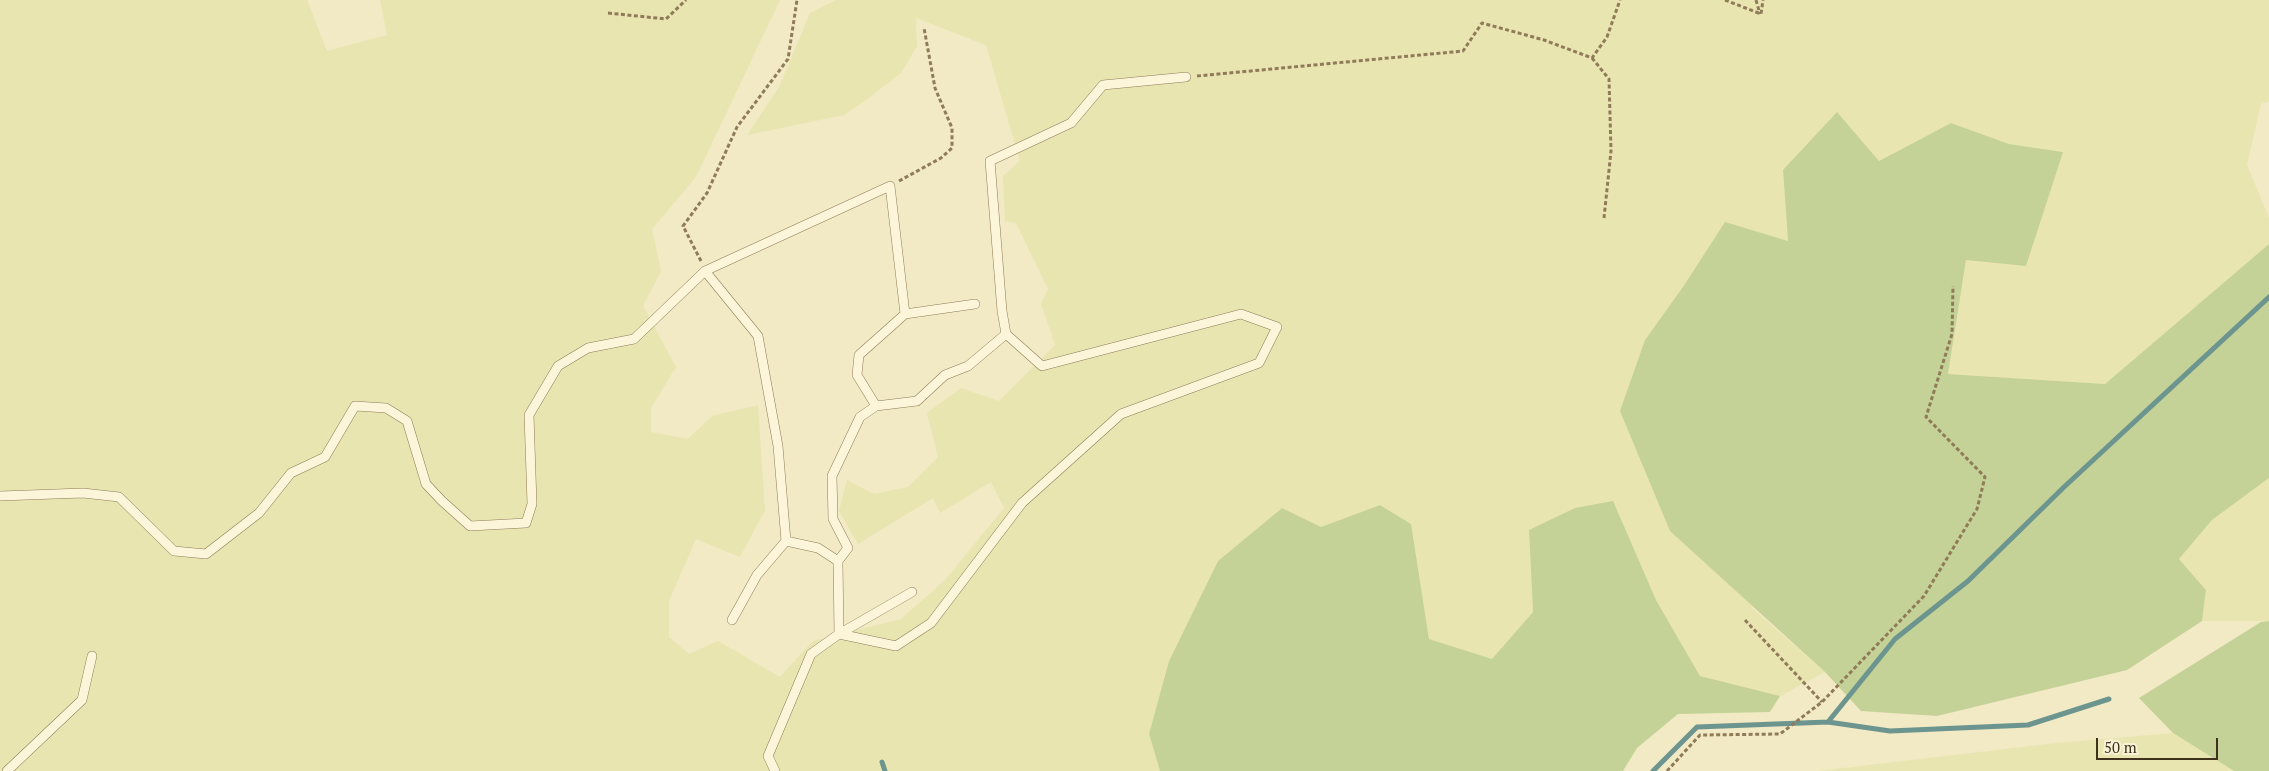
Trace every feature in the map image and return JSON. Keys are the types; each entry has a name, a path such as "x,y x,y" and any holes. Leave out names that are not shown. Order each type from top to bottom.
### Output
{"lane":[{"path":"839,634 896,646 931,623 1022,503 1121,414 1259,363 1277,328 1241,314 1042,366 1006,334 1002,311 990,161 1071,123 1103,85 1186,77"},
{"path":"0,496 82,493 120,497 174,551 206,554 259,513 291,473 325,458 355,406 386,408 407,421 426,484 470,526 526,523 532,504 529,415 558,366 588,348 634,339 706,270 890,186 905,314"},
{"path":"706,270 758,336 778,446 786,541 757,575 732,620"},
{"path":"876,406 857,375 858,355 905,314 976,304"},
{"path":"839,634 838,561 848,548 832,519 832,476 860,417 876,406 917,401 945,375 968,366 1006,334"},
{"path":"786,541 818,548 838,561"},
{"path":"775,771 768,756 812,654 839,634 912,592"},
{"path":"7,771 82,700 92,656"}],"path":[{"path":"608,13 666,19 686,0"},
{"path":"706,270 683,226 707,193 737,127 788,59 797,0"},
{"path":"1592,58 1607,37 1620,0"},
{"path":"1726,0 1761,14"},
{"path":"1756,0 1761,14"},
{"path":"1761,14 1763,0"},
{"path":"1186,77 1463,51 1482,23 1544,40 1592,58 1609,80 1611,151 1604,218"},
{"path":"890,186 942,158 952,148 952,128 935,88 924,28"},
{"path":"1667,771 1700,735 1780,734 1822,702 1924,596 1977,509 1985,477 1926,418 1952,334 1953,286"},
{"path":"1744,620 1822,702"}],"shaded area":[{"path":"0,0 307,0 327,51 387,35 380,0 780,0 696,177 652,229 661,271 643,306 676,367 651,408 651,432 688,439 712,416 758,405 765,510 740,557 696,539 669,601 669,637 689,654 718,641 780,677 813,641 901,619 945,580 1004,508 991,482 940,513 933,498 858,544 839,511 847,480 874,494 908,487 938,457 927,413 961,388 999,401 1055,345 1041,304 1048,289 1016,223 1005,221 1003,176 1020,161 986,45 916,18 917,46 901,73 866,100 844,115 747,135 779,87 810,13 836,0 2269,0 2269,101 2261,104 2247,165 2269,218 2269,244 2105,384 1948,374 1966,259 2063,152 2009,144 1951,123 1879,161 1783,170 1788,242 1685,284 1645,340 1752,608 1825,672 1780,696 1700,676 1656,600 1529,530 1533,612 1492,660 1429,639 1410,524 1380,505 1321,527 1282,508 1218,561 1169,661 1149,734 1160,771 0,771"},
{"path":"2269,478 2269,621 2202,621 2206,590 2179,559 2212,520"},
{"path":"2173,733 2234,771 1818,771 2056,743"}],"green space":[{"path":"1837,112 1879,161 1951,123 2009,144 2063,152 2026,266 1966,260 1948,374 2105,384 2269,244 2269,478 2212,520 2179,559 2206,590 2202,621 2127,670 1937,716 1861,711 1825,672 1670,531 1620,411 1645,340 1685,284 1725,222 1788,241 1783,170"},
{"path":"1613,501 1656,600 1700,676 1780,696 1770,712 1678,714 1637,748 1623,771 1160,771 1149,734 1169,661 1218,561 1282,508 1321,527 1380,505 1411,524 1429,639 1492,659 1533,612 1529,530 1575,508"},
{"path":"2269,621 2269,771 2234,771 2173,733 2139,698 2261,622"}],"waterway":[{"path":"1653,771 1697,727 1828,722 1895,639 1968,581 2063,488 2269,297"},
{"path":"1828,722 1890,731 2028,725 2109,699"},
{"path":"882,762 885,771"}]}
